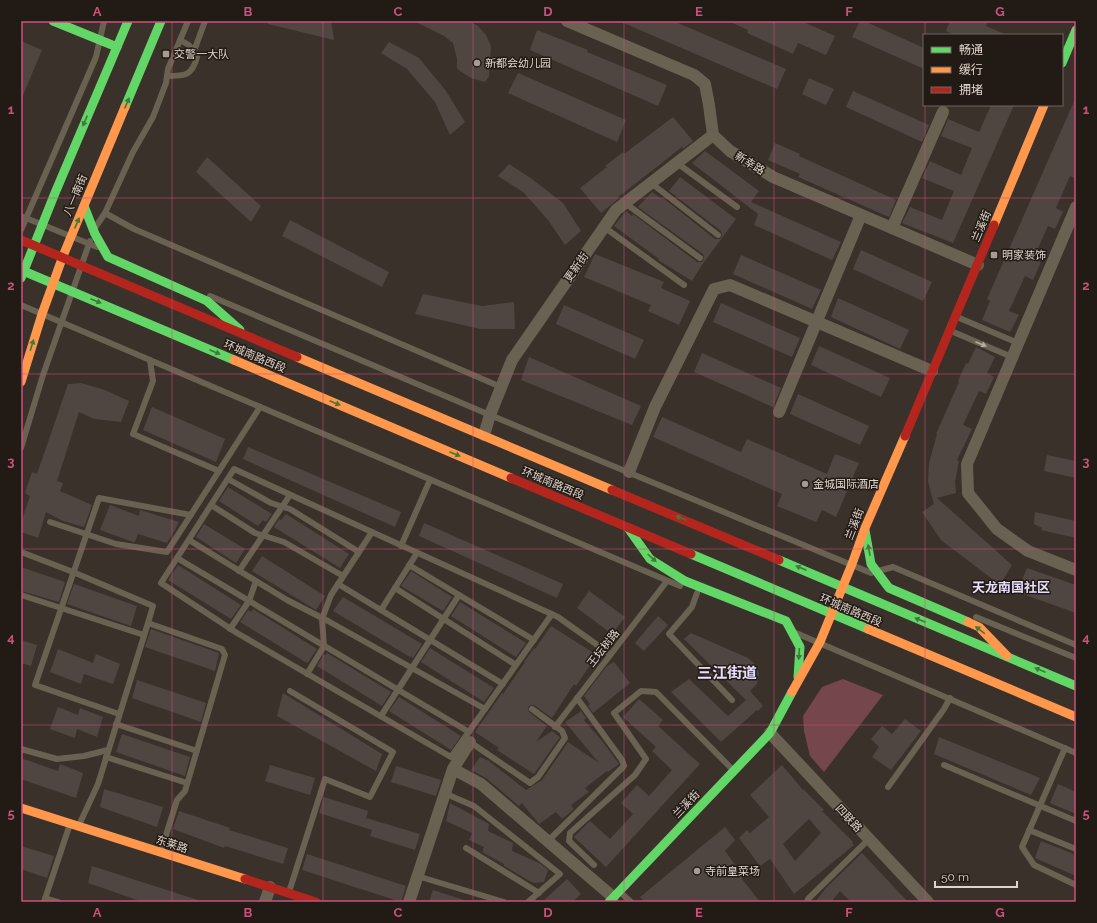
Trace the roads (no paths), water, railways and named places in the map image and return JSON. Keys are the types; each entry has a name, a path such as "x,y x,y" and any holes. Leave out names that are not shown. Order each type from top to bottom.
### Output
{"main road":[{"path":"53,21 79,29 100,40 117,46"},
{"name":"八一南街","path":"22,273 128,21"},
{"name":"八一南街","path":"21,382 42,314 63,256 161,21"},
{"path":"1063,61 1076,30"},
{"name":"兰溪街","path":"614,897 770,733 820,642 832,615 865,528 949,330 956,317 1044,106"},
{"path":"84,206 108,257 207,301 242,332"},
{"name":"环城南路西段","path":"21,240 82,264 1076,686"},
{"name":"环城南路西段","path":"22,273 72,291 832,615 1076,717"},
{"path":"628,528 650,559 685,581 786,621 787,629 800,647 797,684"},
{"path":"865,528 871,564 889,588 979,628 1008,657"},
{"name":"东莱路","path":"21,808 316,902"}],"street":[{"path":"567,21 694,75 705,84 713,135"},
{"path":"892,228 943,112"},
{"name":"更新街","path":"484,435 490,415 512,360 616,210 713,135"},
{"name":"新幸路","path":"713,135 730,150 773,177 978,264"},
{"path":"1076,207 967,464 968,493 997,529 1028,551 1076,570"},
{"path":"779,412 861,215"},
{"path":"629,472 655,407 714,289 730,285 932,371"},
{"name":"四联路","path":"770,733 928,902"},
{"path":"409,902 444,793 453,769 469,737"},
{"path":"453,769 480,784 614,897"},
{"path":"265,902 270,887"}],"lane":[{"path":"21,230 24,217 96,57 104,21"},
{"path":"21,448 72,291 94,230 105,213 133,152 153,118 166,83 168,69 188,21"},
{"path":"194,51 206,21"},
{"path":"167,76 178,76 191,72 195,68 197,57 194,51 189,45 180,40"},
{"path":"677,163 737,207"},
{"path":"651,183 718,235"},
{"path":"625,203 700,258"},
{"path":"105,213 142,232 502,387"},
{"path":"24,217 490,415 878,574 895,583"},
{"path":"604,227 684,285"},
{"path":"21,305 704,596"},
{"path":"956,317 1018,343"},
{"path":"949,330 1012,357"},
{"path":"150,360 153,381 134,434 219,471"},
{"path":"50,522 116,544 167,552 260,407"},
{"path":"552,614 485,709 469,737 451,757 230,628 162,583 234,469 552,614 610,654"},
{"path":"228,478 271,503 290,509 359,552"},
{"path":"401,546 430,480"},
{"path":"240,571 290,495"},
{"path":"119,714 35,685 99,498 191,515"},
{"path":"211,505 255,533 284,542 343,576"},
{"path":"307,674 324,646 322,618 331,595 372,532"},
{"path":"188,540 287,600 485,709"},
{"path":"21,552 153,606 98,784 74,825 45,900 58,902"},
{"path":"381,610 417,553"},
{"path":"177,558 398,690 469,737 530,783 538,777 565,738 562,731 532,709"},
{"path":"409,565 534,640"},
{"path":"878,574 893,567 1076,645"},
{"path":"230,628 249,601 256,581"},
{"name":"王坛树路","path":"555,727 667,581"},
{"path":"338,584 503,684"},
{"path":"395,588 516,665"},
{"path":"691,591 692,608 669,634 732,700"},
{"path":"21,595 144,636"},
{"path":"381,716 459,595"},
{"path":"968,613 1076,658"},
{"path":"148,623 222,649 225,655 185,791 177,800 160,853"},
{"path":"787,629 1076,753"},
{"path":"289,894 325,779 370,797 393,752 290,691"},
{"path":"594,865 569,841 570,833 635,775 646,759 614,713 641,691 656,692 734,771"},
{"path":"548,841 624,766 622,760 576,698"},
{"path":"888,787 944,709 950,698"},
{"path":"116,724 196,751"},
{"path":"1065,748 1022,847 1034,865 1076,885"},
{"path":"21,749 57,759 84,756 108,750"},
{"path":"106,757 187,783"},
{"path":"944,765 1076,821"},
{"path":"444,793 474,806 560,874 528,902"},
{"path":"1029,830 1076,849"},
{"path":"807,902 808,899 869,839"},
{"path":"466,848 539,893"},
{"path":"417,876 504,902"},
{"path":"614,897 631,902"}],"place":[{"name":"交警一大队","path":"166,54"},
{"name":"新都会幼儿园","path":"477,63"},
{"name":"明家装饰","path":"994,255"},
{"name":"金城国际酒店","path":"805,484"},
{"name":"寺前皇菜场","path":"697,871"}],"district":[{"name":"天龙南国社区","path":"1011,587"},
{"name":"三江街道","path":"727,673"}]}
